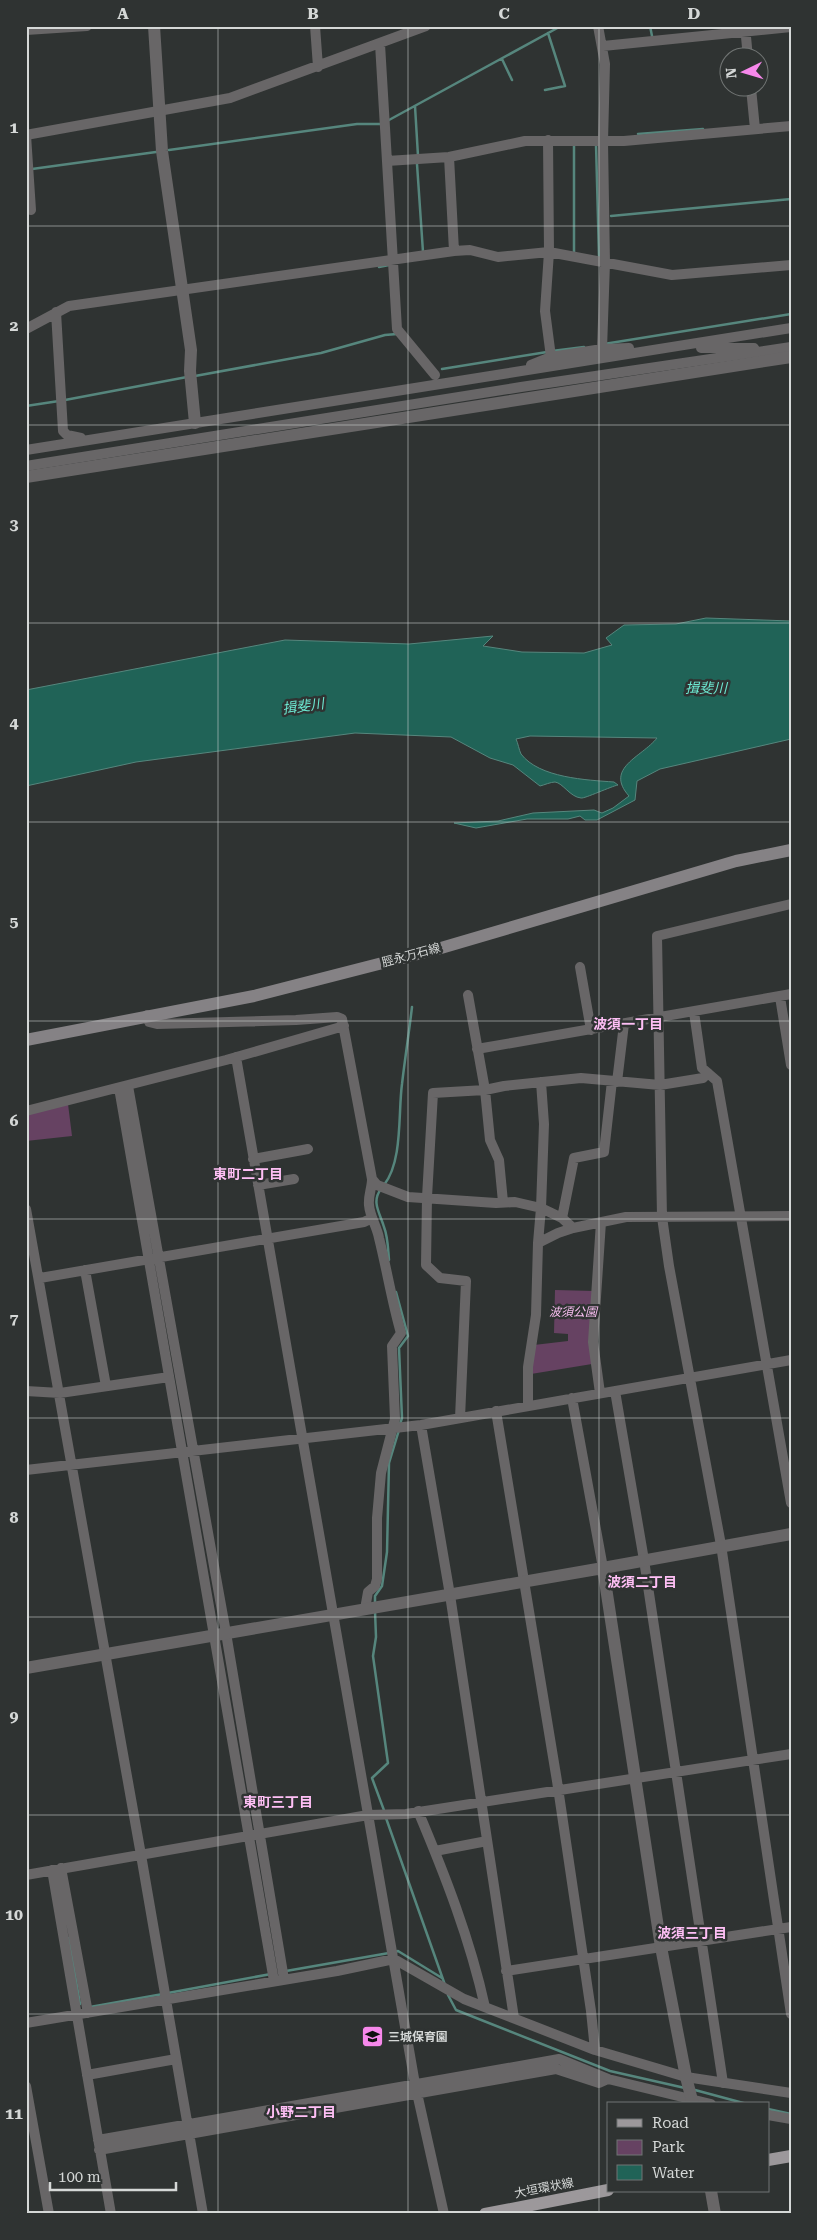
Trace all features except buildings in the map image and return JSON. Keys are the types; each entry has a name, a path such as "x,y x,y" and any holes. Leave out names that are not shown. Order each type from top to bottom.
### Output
{"main road":[{"name":"脛永万石線","path":"26,1040 147,1015 254,996 441,948 736,862 791,850"},
{"path":"770,2160 791,2156"},
{"name":"大垣環状線","path":"485,2214 607,2190"}],"street":[{"path":"26,30 87,26"},
{"path":"154,26 162,150 191,350 190,371 195,423"},
{"path":"315,26 318,67"},
{"path":"598,26 605,64 603,141 605,262 602,349"},
{"path":"31,210 26,135 230,98 424,27"},
{"path":"603,46 745,29 791,27"},
{"path":"745,29 747,48"},
{"path":"380,44 398,329 435,375"},
{"path":"752,98 755,130"},
{"path":"388,160 449,157 525,141 624,141 791,126"},
{"path":"548,140 549,252 545,311 551,357"},
{"path":"449,157 454,251"},
{"path":"26,329 69,306 454,251 470,250 498,257 549,252 672,275 791,265"},
{"path":"56,312 63,400 63,431 67,435 81,438 82,440"},
{"path":"26,450 398,389 791,328"},
{"path":"515,371 551,357 602,349 745,347 770,350"},
{"path":"26,466 521,387 791,347"},
{"path":"26,477 791,356"},
{"path":"398,389 435,375 475,378"},
{"path":"791,904 657,936 660,1017 662,1217 669,1266 721,1545 791,2014"},
{"path":"580,967 591,1030"},
{"path":"477,1049 791,994"},
{"path":"468,995 485,1090 490,1140 499,1160 503,1202"},
{"path":"780,997 791,1065"},
{"path":"694,1012 702,1068 717,1081 791,1503"},
{"path":"147,1015 149,1022 157,1024 337,1017 342,1019 372,1179 369,1197 372,1218 379,1236 389,1290 400,1333 392,1346 394,1419 381,1473 377,1518 377,1579 375,1586 368,1592 365,1610"},
{"path":"562,1218 574,1158 604,1152 624,1024"},
{"path":"26,1111 236,1057 344,1026"},
{"path":"26,1048 43,1036"},
{"path":"236,1057 416,2089 444,2214"},
{"path":"460,1418 466,1281 440,1278 426,1265 427,1197 433,1093 485,1090 581,1078 660,1085 703,1078 708,1073"},
{"path":"528,1405 528,1367 536,1315 541,1208 544,1124 541,1082"},
{"path":"123,1087 187,1453 259,1834 279,1980"},
{"path":"253,1159 308,1150"},
{"path":"258,1184 294,1179"},
{"path":"372,1179 377,1185 408,1197 496,1203 515,1202 541,1208 562,1218 573,1228"},
{"path":"26,1209 40,1278 203,2214"},
{"path":"538,1243 558,1232 626,1217 791,1216"},
{"path":"40,1278 364,1222 372,1218"},
{"path":"600,1394 592,1342 601,1222"},
{"path":"154,1258 169,1377 187,1453"},
{"path":"85,1270 106,1386"},
{"path":"26,1470 421,1425 791,1360"},
{"path":"26,1390 60,1393 169,1377"},
{"path":"615,1391 644,1560 723,2083"},
{"path":"572,1398 602,1568 661,1947 686,2077 693,2101"},
{"path":"496,1411 526,1582 595,2050"},
{"path":"421,1425 450,1595 514,2018"},
{"path":"26,1668 526,1582 721,1545 791,1534"},
{"path":"220,1634 249,1836 279,1980"},
{"path":"26,1875 368,1815 391,1816 791,1754"},
{"path":"418,1812 463,1926 485,2007"},
{"path":"435,1851 487,1842"},
{"path":"56,1869 88,2013"},
{"path":"56,1869 76,2016 111,2214"},
{"path":"506,1971 791,1927"},
{"path":"26,2023 76,2016 394,1959 464,1999 595,2050 686,2077 791,2093"},
{"path":"87,2075 176,2058"},
{"path":"99,2145 416,2089 556,2068 599,2082 608,2078 693,2101"},
{"path":"26,2086 49,2214"},
{"path":"770,2115 791,2119"},
{"path":"711,2192 715,2214"}],"green space":[{"path":"68,1104 72,1136 26,1141 26,1114"},
{"name":"波須公園","path":"555,1290 594,1291 592,1364 531,1374 534,1345 568,1341 568,1334 554,1333"}],"water":[{"name":"揖斐川","path":"706,618 791,621 791,739 660,769 637,781 635,800 597,820 585,820 580,816 568,819 527,819 476,828 454,823 498,821 533,813 594,810 602,813 613,808 629,796 622,786 623,770 657,738 530,736 516,739 521,754 539,768 564,776 614,782 618,785 581,798 573,795 555,782 540,786 513,765 490,758 451,737 355,733 136,762 26,786 26,690 285,640 409,644 493,636 483,646 522,652 584,653 612,645 606,638 624,625 676,624"}],"waterway":[{"path":"389,120 561,26"},
{"path":"650,26 652,36"},
{"path":"545,90 565,86 548,33"},
{"path":"502,59 512,80"},
{"path":"415,106 418,156"},
{"path":"169,150 357,124 381,124"},
{"path":"638,134 703,129"},
{"path":"574,144 574,254"},
{"path":"596,144 599,256"},
{"path":"32,169 156,152"},
{"path":"417,164 423,252"},
{"path":"611,216 791,199"},
{"path":"379,267 389,265"},
{"path":"604,344 791,314"},
{"path":"195,376 321,353 385,335 397,334"},
{"path":"552,351 584,347"},
{"path":"442,369 547,352"},
{"path":"65,400 187,377"},
{"path":"26,406 59,401"},
{"path":"384,1185 390,1175 397,1150 402,1084 412,1007"},
{"path":"381,1189 376,1203 388,1243 389,1260"},
{"path":"396,1292 408,1336 399,1348 402,1418 400,1424"},
{"path":"375,1603 375,1596 382,1586 387,1552 389,1463 399,1430"},
{"path":"375,1611 376,1637 373,1656 388,1763 372,1778 385,1813"},
{"path":"386,1818 445,1985"},
{"path":"69,1938 80,2004"},
{"path":"395,1952 398,1951 442,1978"},
{"path":"286,1971 389,1953"},
{"path":"168,1993 271,1974"},
{"path":"90,2007 163,1994"},
{"path":"448,1995 456,2010 610,2071 685,2088"},
{"path":"695,2090 740,2102"},
{"path":"770,2109 791,2114"}],"place":[{"name":"三城保育園","path":"372,2037"}],"district":[{"name":"波須一丁目","path":"628,1024"},
{"name":"東町二丁目","path":"248,1174"},
{"name":"波須二丁目","path":"642,1582"},
{"name":"東町三丁目","path":"278,1802"},
{"name":"波須三丁目","path":"692,1933"},
{"name":"小野二丁目","path":"301,2112"}]}
